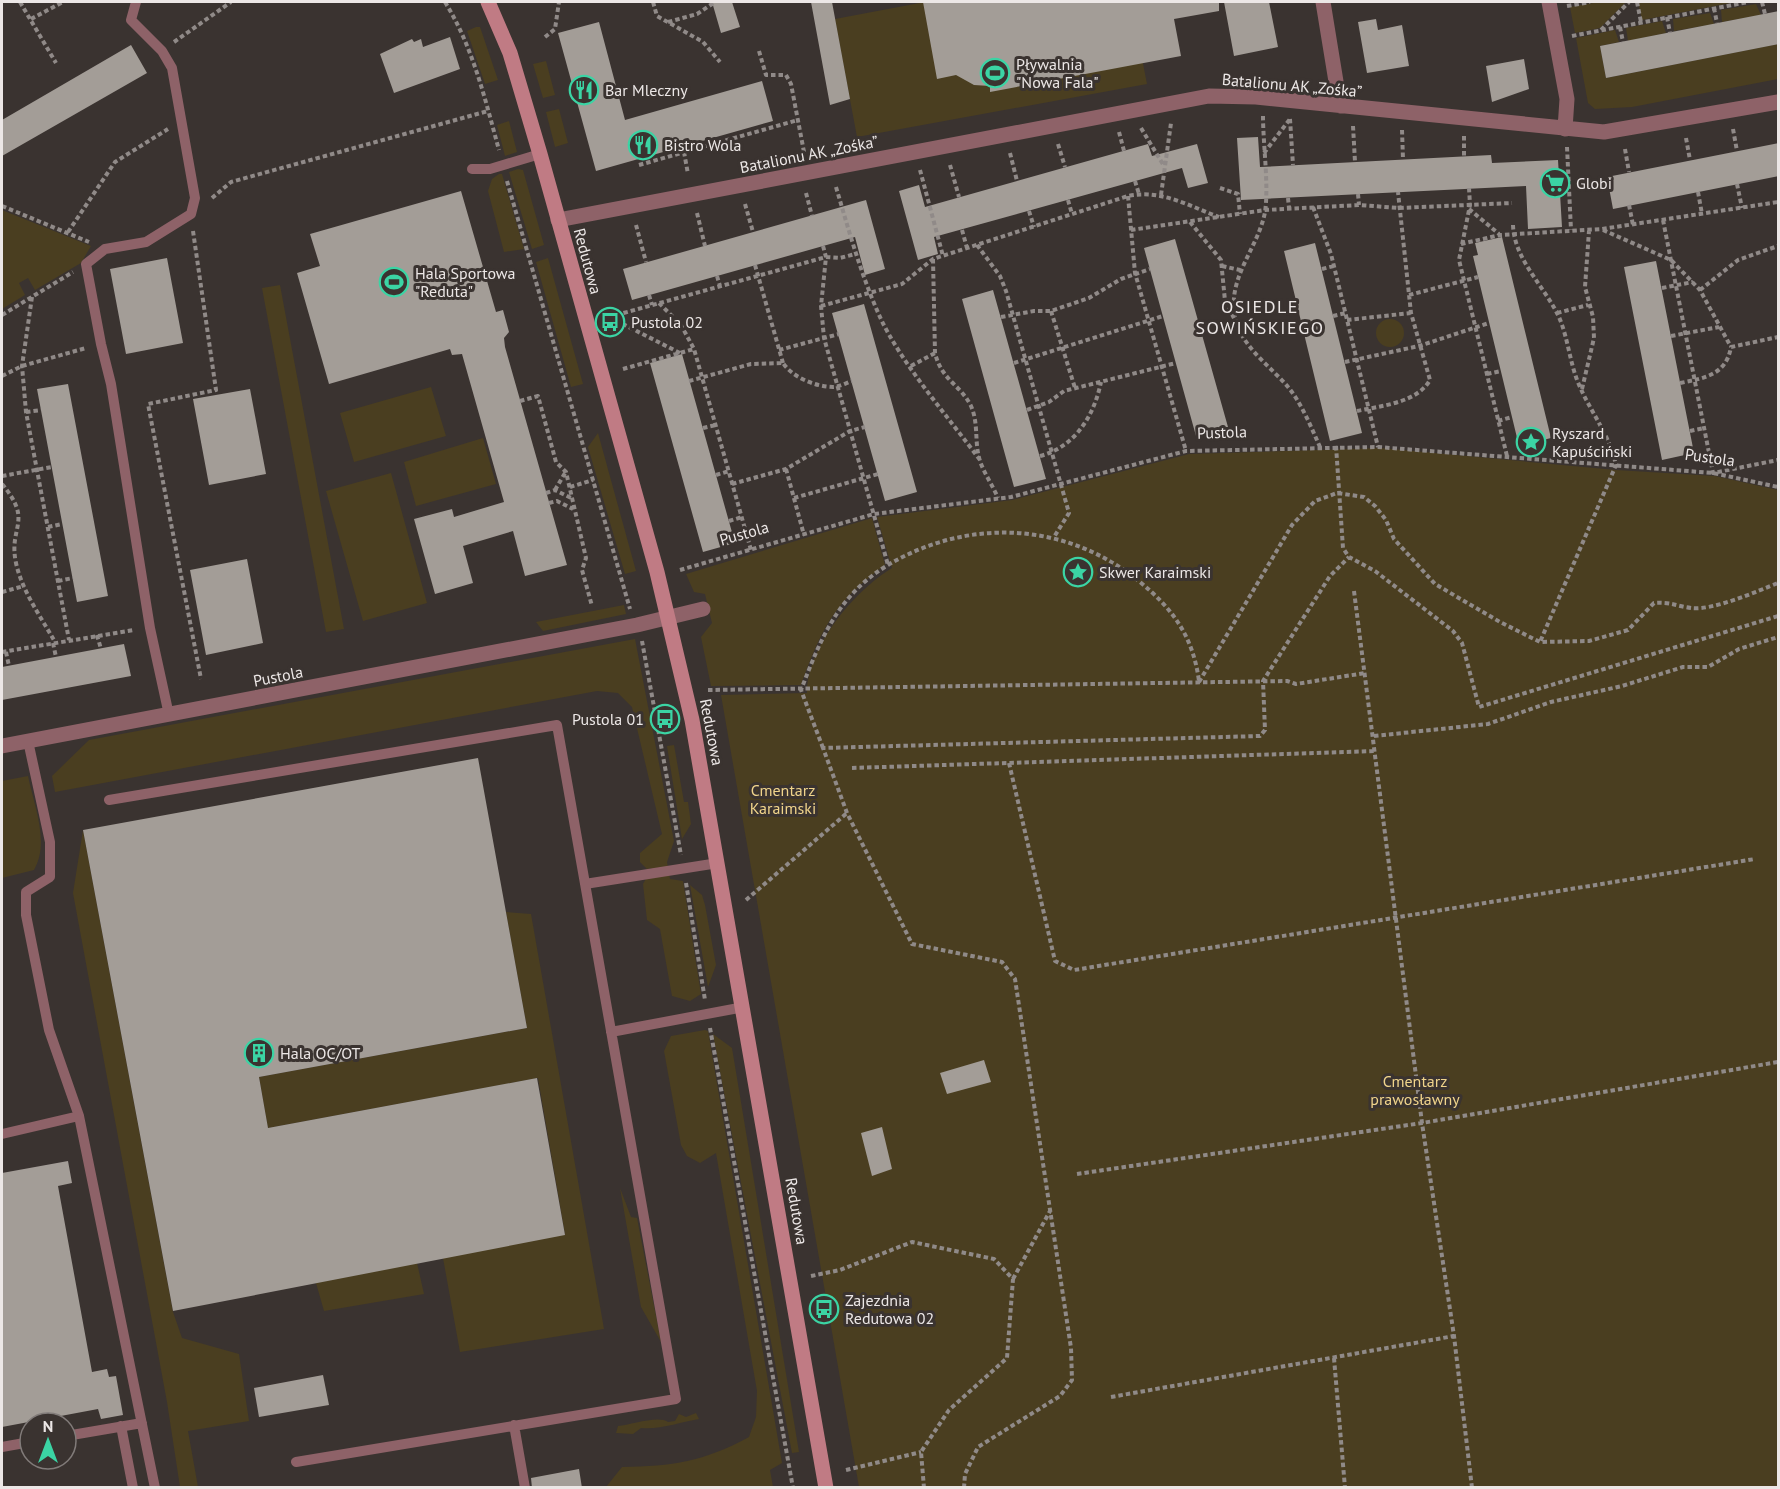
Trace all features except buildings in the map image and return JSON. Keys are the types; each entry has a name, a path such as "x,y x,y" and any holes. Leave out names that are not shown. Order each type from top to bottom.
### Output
{"street":[{"name":"Redutowa","path":"488,2 510,53 540,154 669,617 692,720 744,1007 826,1488"},
{"path":"1323,2 1340,106"},
{"path":"1549,2 1567,99 1565,129"},
{"name":"Batalionu AK „Zośka”","path":"558,220 1209,96 1256,97 1604,132 1631,130 1779,102"},
{"name":"Pustola","path":"2,746 638,625 703,609"}],"lane":[{"path":"136,2 131,20 162,51 172,68 195,198 191,214 146,242 105,249 86,264 100,344 111,384 150,628 169,715"},
{"path":"472,169 503,165 540,154"},
{"path":"109,800 557,725 676,1399 296,1462"},
{"path":"28,741 50,842 50,877 26,892 26,915 50,1030 79,1116 155,1488"},
{"path":"585,884 718,863"},
{"path":"611,1032 744,1007"},
{"path":"2,1134 79,1116"},
{"path":"78,1434 142,1423"},
{"path":"514,1425 525,1488"},
{"path":"121,1426 133,1488"},
{"path":"2,1447 18,1444"}],"path":[{"path":"20,2 56,63"},
{"path":"30,20 63,2"},
{"path":"162,51 231,2"},
{"path":"445,2 458,22 488,111 626,599 638,625 661,737 793,1488"},
{"path":"545,38 555,29 559,2"},
{"path":"653,2 657,16 703,42 720,62"},
{"path":"668,22 697,14 715,2"},
{"path":"1565,6 1590,2"},
{"path":"1600,30 1629,2"},
{"path":"1637,2 1641,22"},
{"path":"1571,36 1748,2"},
{"path":"1762,2 1765,14"},
{"path":"1714,8 1717,23"},
{"path":"1667,17 1670,33"},
{"path":"1620,27 1623,42"},
{"path":"759,51 766,75 786,75 791,84 804,152"},
{"path":"201,680 148,404 216,390 191,214 231,182 488,111"},
{"path":"1236,322 1236,281 1258,239 1265,210 1263,116"},
{"path":"1264,153 1290,119 1293,165"},
{"path":"68,232 115,162 181,120"},
{"path":"639,165 798,120"},
{"path":"1161,195 1171,123"},
{"path":"1353,125 1355,162"},
{"path":"1141,128 1165,168"},
{"path":"1733,129 1737,151"},
{"path":"1402,130 1403,159"},
{"path":"1119,132 1124,151"},
{"path":"1464,136 1464,156"},
{"path":"1686,138 1690,160"},
{"path":"1059,144 1065,167"},
{"path":"1567,146 1571,230"},
{"path":"1625,148 1629,172"},
{"path":"684,152 688,174"},
{"path":"1010,153 1017,181"},
{"path":"950,165 959,197"},
{"path":"920,170 943,256"},
{"path":"1135,181 1139,194"},
{"path":"1737,184 1742,208"},
{"path":"836,186 862,276 881,319 911,366 980,460 998,498"},
{"path":"1220,188 1238,194 1240,214"},
{"path":"1469,188 1469,207 1459,260 1507,456"},
{"path":"1357,411 1403,399 1426,387 1430,380 1411,313 1398,192"},
{"path":"1698,192 1702,214"},
{"path":"806,193 812,216"},
{"path":"1358,194 1359,205"},
{"path":"821,306 902,284 933,259 1128,196 1161,195 1219,217"},
{"path":"1128,196 1135,273 1186,451"},
{"path":"1288,198 1289,208"},
{"path":"1068,200 1072,214"},
{"path":"1461,244 1513,233 1589,231 1779,202"},
{"path":"1131,230 1289,208 1359,205 1399,208 1469,207 1512,203"},
{"path":"745,204 753,232"},
{"path":"2,205 105,249"},
{"path":"1629,205 1633,225"},
{"path":"1313,207 1334,266 1378,447"},
{"path":"1469,207 1500,235"},
{"path":"1029,211 1034,227"},
{"path":"697,213 705,246"},
{"path":"1663,220 1713,473 1779,460"},
{"path":"1190,222 1221,260 1225,301 1251,349 1290,389 1320,447"},
{"path":"636,225 646,262"},
{"path":"1513,225 1513,233 1530,273 1557,313 1582,390 1609,441 1616,465 1540,642"},
{"path":"1602,229 1671,260 1700,290 1731,347 1721,370 1706,378 1680,383"},
{"path":"962,230 967,248"},
{"path":"1582,390 1594,338 1585,270 1589,231"},
{"path":"977,245 1000,276 1013,314 1069,513 1054,538"},
{"path":"823,246 826,257 821,306 824,338 888,566"},
{"path":"1700,290 1738,260 1779,246"},
{"path":"680,353 609,317 826,257 840,258 855,254"},
{"path":"933,259 935,353 943,375 970,404 976,418 980,460"},
{"path":"2,315 86,264"},
{"path":"755,265 783,363 788,372 800,378 837,386 852,381"},
{"path":"1222,266 1240,270"},
{"path":"1322,269 1334,266"},
{"path":"1001,317 1051,311 1089,298 1149,268"},
{"path":"717,276 720,286"},
{"path":"1409,295 1478,277"},
{"path":"1662,288 1694,282"},
{"path":"649,295 652,305"},
{"path":"32,297 22,366 26,412 69,640"},
{"path":"659,303 681,325 694,349 751,550"},
{"path":"1557,313 1588,305"},
{"path":"1051,311 1075,388"},
{"path":"1333,316 1346,313"},
{"path":"1347,320 1411,313"},
{"path":"1014,363 1063,350 1163,316"},
{"path":"1345,362 1419,346 1489,324"},
{"path":"1671,336 1719,327"},
{"path":"779,350 838,334"},
{"path":"1731,347 1779,337"},
{"path":"2,376 22,366 100,344"},
{"path":"623,369 694,349"},
{"path":"911,366 935,353"},
{"path":"690,381 751,364 783,363"},
{"path":"1027,410 1039,407 1064,391 1176,363"},
{"path":"1487,374 1501,370"},
{"path":"1040,456 1052,453 1075,435 1090,416 1101,382"},
{"path":"520,401 538,396 556,462 566,472 586,558 582,570 592,606"},
{"path":"26,412 41,410"},
{"path":"1498,421 1512,417"},
{"path":"703,429 716,425"},
{"path":"732,484 786,469 850,431 865,427"},
{"path":"1690,431 1704,428"},
{"path":"1335,446 1343,548 1349,557 1375,572 1453,631 1462,643 1479,707 1779,616"},
{"name":"Pustola","path":"680,570 874,514 998,498 1186,451 1335,446 1378,447 1713,473 1779,488"},
{"path":"2,476 52,467"},
{"path":"786,469 804,535"},
{"path":"716,475 729,471"},
{"path":"546,493 555,490 566,472"},
{"path":"794,498 878,474"},
{"path":"570,487 593,480"},
{"path":"2,484 13,498 20,514 15,552 24,586 54,642 56,657"},
{"path":"555,490 574,500"},
{"path":"1199,682 1292,525 1315,501 1339,493 1364,497 1376,506 1386,520 1394,539 1435,584 1500,622 1540,642 1589,641 1628,630 1654,603 1672,602 1693,609 1734,600 1779,583"},
{"path":"549,503 557,501 573,509"},
{"path":"729,521 742,517"},
{"path":"48,527 62,524"},
{"path":"964,1488 965,1474 978,1447 1060,1396 1072,1380 1071,1348 1015,979 1002,962 912,944 847,813 801,690 833,616 858,590 888,566 939,542 967,534 1016,531 1054,538 1100,555 1121,567 1148,589 1169,611 1184,632 1195,654 1199,682"},
{"path":"824,748 1260,736 1265,730 1263,681 1330,576 1349,557"},
{"path":"58,581 73,578"},
{"path":"2,592 24,586"},
{"path":"1354,591 1422,1123 1454,1336 1472,1488"},
{"path":"9,666 4,652 150,628"},
{"path":"97,635 101,649"},
{"path":"1374,736 1488,723 1551,702 1622,686 1683,667 1708,668 1739,649 1779,637"},
{"path":"708,690 801,690 964,684 1287,681 1296,684 1365,674"},
{"path":"852,768 1376,751"},
{"path":"1009,763 1054,961 1074,970 1755,859"},
{"path":"746,900 847,813"},
{"path":"1077,1174 1422,1123 1779,1062"},
{"path":"924,1488 921,1452 949,1410 1007,1358 1013,1279 1050,1211"},
{"path":"811,1276 840,1270 912,1242 994,1259 1013,1279"},
{"path":"1111,1397 1454,1336"},
{"path":"1334,1358 1345,1488"},
{"path":"846,1470 921,1452"}],"green space":[{"name":"Pływalnia \"Nowa Fala\"","path":"925,2 1131,2 1147,84 857,137 835,19"},
{"path":"1599,2 1626,2 1600,28 1575,33 1570,7"},
{"path":"1638,2 1736,2 1642,20"},
{"path":"1756,4 1761,15 1722,22 1721,10"},
{"path":"1710,13 1714,24 1674,31 1673,19"},
{"path":"1662,21 1666,33 1628,41 1626,28"},
{"path":"480,27 498,80 485,84 467,31"},
{"path":"1615,30 1619,42 1600,46 1606,78 1778,44 1778,79 1632,107 1595,109 1588,103 1576,38"},
{"path":"546,61 555,95 543,98 533,64"},
{"path":"559,109 568,143 555,147 546,112"},
{"path":"509,121 517,152 505,156 497,125"},
{"path":"523,170 544,245 532,249 509,172"},
{"path":"502,174 524,249 504,252 488,191 492,179"},
{"path":"2,210 91,246 81,263 35,290 28,278 19,283 25,295 2,309"},
{"path":"548,258 583,384 571,387 536,262"},
{"path":"280,285 344,629 326,632 262,288"},
{"path":"1390,319 1400,323 1404,333 1400,343 1390,347 1380,343 1376,333 1380,323"},
{"path":"431,387 446,436 354,462 340,413"},
{"path":"598,433 636,571 625,574 588,447"},
{"path":"483,438 496,484 416,506 404,462"},
{"name":"Cmentarz prawosławny","path":"1381,448 1616,470 1715,476 1778,490 1778,1487 859,1487 721,695 807,693 809,675 815,657 835,622 863,591 892,568 877,517 1012,500 1189,454"},
{"path":"391,473 427,603 363,621 326,491"},
{"path":"872,518 885,565 841,605 816,647 801,685 711,686 701,637 712,623 705,594 694,592 686,574"},
{"path":"624,605 626,614 543,631 536,622"},
{"path":"635,639 674,841 667,862 670,879 683,881 701,994 690,1001 672,996 660,929 647,920 643,884 652,868 647,869 640,862 640,853 662,834 632,707 618,693 597,691 55,792 52,776 89,740"},
{"path":"674,745 684,802 688,802 691,824 682,839 667,746"},
{"path":"28,776 41,836 39,859 34,870 2,878 2,781"},
{"path":"83,830 173,1312 182,1338 239,1354 249,1421 188,1431 198,1487 180,1487 167,1402 73,893"},
{"path":"690,885 702,895 716,965 708,987"},
{"path":"506,912 531,914 604,1329 460,1352 443,1258 565,1234 538,1078 268,1128 259,1077 527,1028"},
{"path":"708,1031 782,1463 770,1470 773,1487 606,1487 622,1467 687,1461 732,1445 749,1437 756,1417 757,1391 716,1153 700,1163 687,1156 681,1145 664,1051 671,1036"},
{"path":"713,1034 732,1048 799,1452 792,1453"},
{"path":"620,1188 631,1217 637,1218 661,1342 641,1307"},
{"path":"417,1263 424,1294 324,1311 316,1283"},
{"path":"696,1413 699,1419 663,1427 641,1428 633,1434 616,1433 618,1426 651,1420 675,1421 679,1414 686,1417"}],"place":[{"name":"Pływalnia \"Nowa Fala\"","path":"995,73"},
{"name":"Bar Mleczny","path":"584,90"},
{"name":"Bistro Wola","path":"643,145"},
{"name":"Globi","path":"1555,183"},
{"name":"Hala Sportowa \"Reduta\"","path":"394,282"},
{"name":"Pustola 02","path":"610,322"},
{"name":"Ryszard Kapuściński","path":"1531,442"},
{"name":"Skwer Karaimski","path":"1078,572"},
{"name":"Pustola 01","path":"665,719"},
{"name":"Hala OC/OT","path":"259,1053"},
{"name":"Zajezdnia Redutowa 02","path":"824,1309"}],"district":[{"name":"OSIEDLE SOWIŃSKIEGO","path":"1260,317"}],"park label":[{"name":"Cmentarz Karaimski","path":"783,799"}]}
